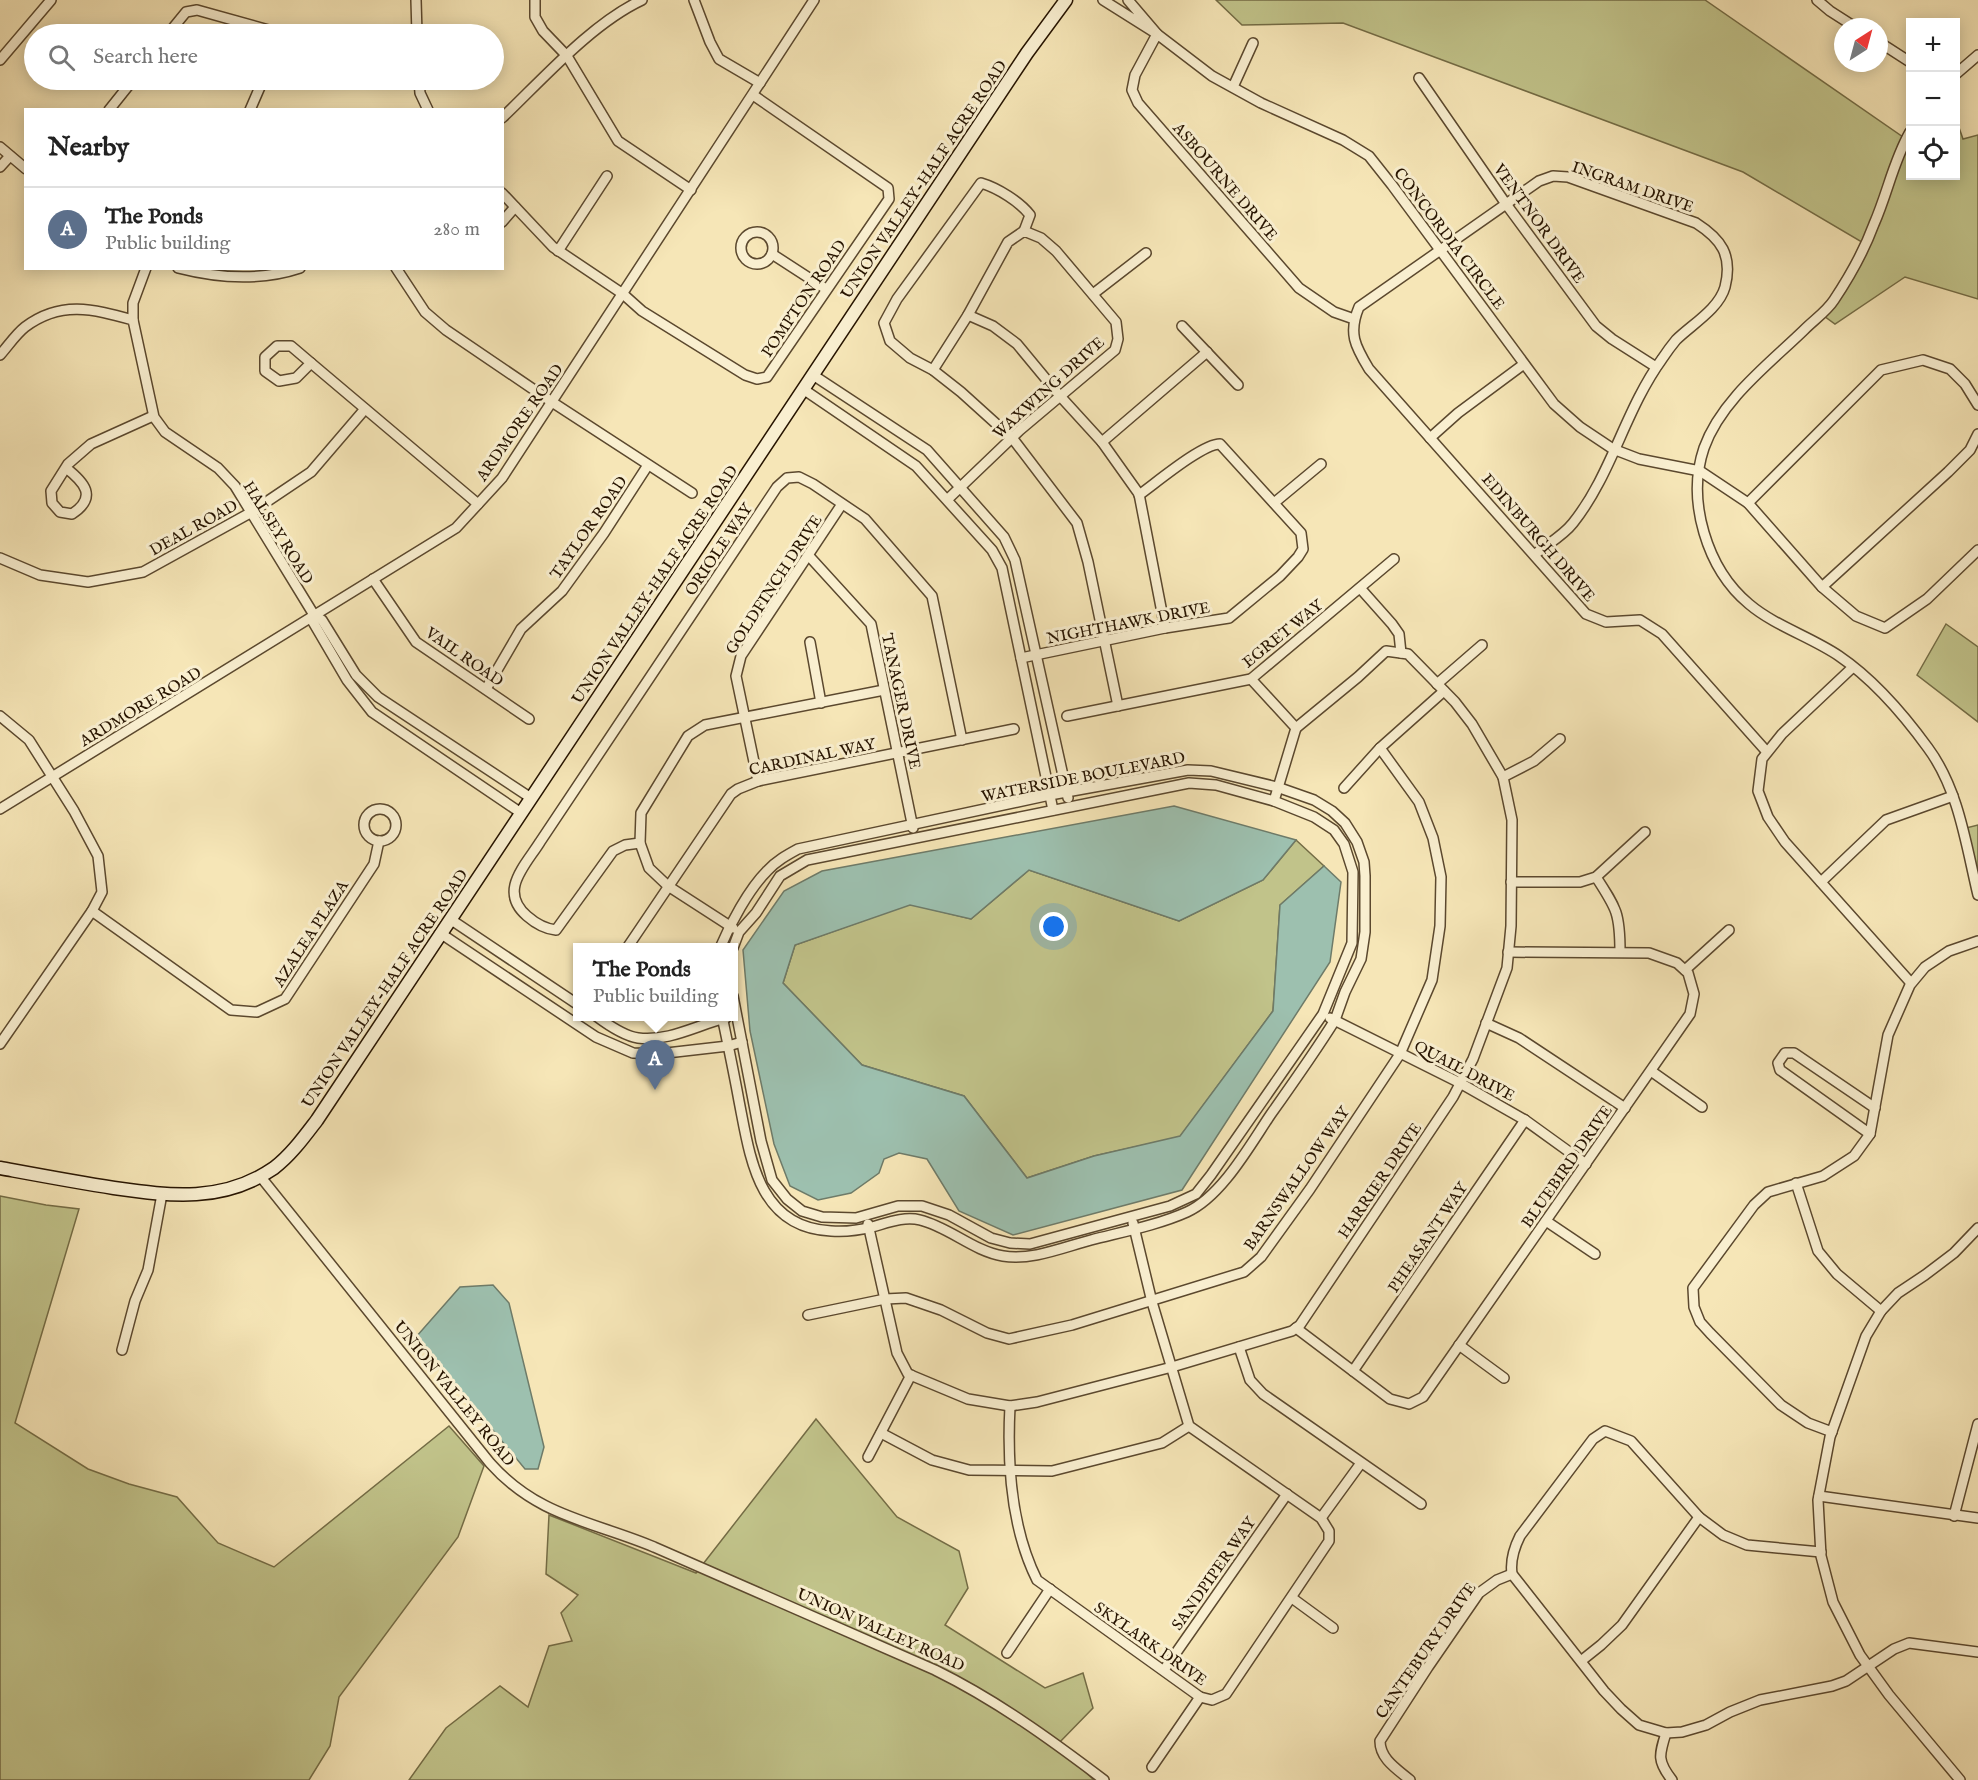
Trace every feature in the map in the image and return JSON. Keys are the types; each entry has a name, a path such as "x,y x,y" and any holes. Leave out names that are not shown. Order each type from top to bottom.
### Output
{"street":[{"path":"31,24 51,0"},
{"path":"416,0 417,24"},
{"path":"535,0 535,17 539,24 567,56 618,141 691,190"},
{"path":"504,116 604,23 642,0"},
{"path":"694,0 719,59 760,83"},
{"name":"ARDMORE ROAD","path":"0,809 456,528 502,477 814,0"},
{"name":"UNION VALLEY-HALF ACRE ROAD","path":"260,1176 288,1156 317,1120 1027,53 1066,0"},
{"name":"CONCORDIA CIRCLE","path":"1103,0 1157,34 1212,76 1261,103 1343,140 1369,156 1554,404 1580,427 1614,449 1639,459 1700,471"},
{"name":"CONCORDIA CIRCLE","path":"1128,0 1157,34"},
{"path":"1817,0 1841,18"},
{"path":"176,24 186,12 197,10 245,24"},
{"path":"0,60 24,32"},
{"name":"ASBOURNE DRIVE","path":"1157,34 1135,75 1132,90 1138,103 1299,288 1334,312 1354,319"},
{"path":"1233,87 1253,43"},
{"path":"1888,48 1906,59"},
{"path":"1958,72 1978,55"},
{"name":"VENTNOR DRIVE","path":"1419,78 1506,204 1596,326 1656,367"},
{"path":"111,108 125,90"},
{"path":"251,108 259,90"},
{"path":"420,90 427,108"},
{"name":"POMPTON ROAD","path":"504,195 558,251 623,294 642,311 745,375 757,379 767,377 889,199 888,188 753,95"},
{"path":"1906,140 1898,153 1875,224 1852,271 1832,303 1748,384 1720,416 1704,449 1698,509 1714,561 1732,586 1749,604 1840,656 1870,681 1928,748 1947,778 1978,895"},
{"path":"0,147 24,167"},
{"path":"0,167 10,156"},
{"path":"558,251 607,176"},
{"name":"INGRAM DRIVE","path":"1354,319 1359,307 1539,181 1553,176 1568,177 1696,223 1714,234 1726,253 1727,272 1724,289 1716,303 1675,342 1656,367 1639,394 1601,480 1572,525 1534,555"},
{"path":"933,370 968,315 1008,242 1024,231 1030,215 1025,209 981,183 897,299 885,323 890,341 910,358 933,370 961,392 1013,439 1077,522 1088,562 1118,706"},
{"path":"504,220 515,207"},
{"name":"WAXWING DRIVE","path":"948,499 1060,396 1115,350 1118,339 1116,322 1056,250 1041,238 1024,231"},
{"path":"1093,294 1146,253"},
{"path":"772,254 826,289"},
{"path":"66,468 81,479 86,489 79,510 72,514 60,512 51,503 51,491 66,468 91,444 153,416 133,320 133,303 145,270"},
{"path":"190,270 224,276 255,276 289,270"},
{"path":"397,270 425,312 446,330 692,493"},
{"path":"0,355 24,328 48,314 91,309 133,320"},
{"path":"968,315 993,326 1017,344 1102,442 1139,495 1165,628"},
{"name":"EDINBURGH DRIVE","path":"1354,319 1355,346 1369,369 1586,614 1606,622 1640,620 1662,634 1767,752"},
{"path":"1182,326 1238,386"},
{"path":"311,363 296,378 279,381 265,371 265,357 277,346 291,346 478,504"},
{"path":"1102,442 1207,352"},
{"path":"1748,503 1881,370 1923,360 1950,369 1965,384 1978,405"},
{"path":"1431,438 1458,412 1524,363"},
{"path":"813,375 927,450 1004,537 1016,560 1069,806"},
{"path":"803,389 916,466 992,550 1002,568 1053,810"},
{"name":"DEAL ROAD","path":"0,558 40,574 88,582 143,572 250,513 311,472 365,409"},
{"path":"854,424 866,410"},
{"name":"HALSEY ROAD","path":"153,416 165,432 218,468 235,486 314,615 322,620 356,675 378,697 531,798"},
{"path":"1822,587 1948,472 1970,450 1978,434"},
{"name":"NIGHTHAWK DRIVE","path":"1021,658 1165,628 1229,618 1280,576 1303,549 1301,533 1220,444 1213,444 1199,452 1139,495"},
{"path":"1274,503 1321,464"},
{"name":"TAYLOR ROAD","path":"486,690 521,629 562,591 604,533 648,465"},
{"path":"1700,471 1748,503 1822,587 1856,616 1885,628 1927,599 1978,550"},
{"name":"ORIOLE WAY","path":"640,843 625,845 613,851 556,930 532,921 520,910 514,898 513,885 540,842 777,487 787,478 799,477 813,484 866,519 932,596 962,740"},
{"name":"GOLDFINCH DRIVE","path":"758,781 736,676 741,656 842,504"},
{"name":"TANAGER DRIVE","path":"809,556 871,624 915,839"},
{"name":"EGRET WAY","path":"1067,716 1251,679 1394,559"},
{"name":"VAIL ROAD","path":"373,579 416,642 529,719"},
{"path":"1274,801 1296,728 1386,651 1401,653 1398,634 1392,624 1360,588"},
{"name":"HALSEY ROAD","path":"314,615 313,622 347,680 372,712 521,813"},
{"path":"810,642 822,703"},
{"path":"1344,788 1380,748 1482,645"},
{"name":"HARRIER DRIVE","path":"1296,1328 1447,1107 1473,1059 1507,968 1512,820 1503,777 1472,724 1408,654 1401,653"},
{"path":"1853,667 1782,734 1767,752 1762,759 1758,791 1768,817 1785,842 1911,984"},
{"path":"1251,679 1296,728"},
{"path":"739,932 668,886 649,868 640,843 641,813 688,736 705,725 884,690"},
{"path":"0,716 29,740 98,856 102,892 92,911 0,1044"},
{"name":"CARDINAL WAY","path":"630,943 731,794 738,789 758,781 1014,729"},
{"path":"1503,777 1534,761 1560,739"},
{"name":"BARNSWALLOW WAY","path":"808,1315 885,1299 906,1298 941,1310 987,1333 1009,1339 1072,1325 1152,1302 1244,1272 1261,1257 1310,1189 1400,1053 1432,980 1440,926 1442,877 1433,838 1419,802 1380,748"},
{"path":"454,768 454,759 462,753"},
{"name":"WATERSIDE BOULEVARD","path":"722,943 729,925 766,872 781,858 798,849 1050,795 1188,770 1211,771 1314,800 1332,811 1345,823 1357,842 1364,862 1365,932 1361,959 1335,1020 1229,1175 1206,1200 1187,1212 1134,1229 1024,1257 1002,1256 918,1219 895,1220 870,1228 831,1232 802,1226 779,1211 757,1179 723,1021"},
{"name":"WATERSIDE BOULEVARD","path":"735,943 739,932 756,913 780,876 807,860 1189,783 1216,785 1274,801 1314,817 1334,830 1344,844 1353,872 1352,943 1323,1014 1196,1194 1170,1206 1030,1244 1010,1243 991,1238 949,1215 922,1206 898,1206 856,1218 822,1217 802,1211 787,1199 772,1180 760,1141 738,1021"},
{"path":"1821,882 1886,820 1953,796"},
{"path":"1511,882 1580,882 1596,877 1645,832"},
{"name":"AZALEA PLAZA","path":"92,911 231,1010 257,1012 285,999 374,864 379,841"},
{"path":"1596,877 1615,906 1620,925 1620,952"},
{"path":"450,919 573,1001"},
{"path":"1508,952 1649,952 1677,963 1685,970 1729,930"},
{"path":"441,933 596,1037 633,1053 658,1054 728,1046 742,1042"},
{"path":"1832,1432 1808,1423 1781,1405 1710,1333 1700,1322 1694,1307 1693,1288 1754,1205 1768,1192 1823,1176 1854,1156 1870,1134 1888,1035 1911,984 1925,967 1949,951 1978,941"},
{"name":"BLUEBIRD DRIVE","path":"1296,1328 1390,1399 1409,1404 1423,1397 1690,1014 1694,994 1685,970"},
{"name":"QUAIL DRIVE","path":"1323,1014 1460,1083 1525,1120 1586,1164"},
{"path":"602,1021 636,1038 655,1038 686,1032 714,1021"},
{"path":"1486,1023 1519,1038 1624,1108"},
{"path":"1870,1134 1780,1070 1778,1063 1785,1053 1794,1053 1875,1108"},
{"path":"1651,1071 1702,1107"},
{"name":"PHEASANT WAY","path":"1353,1371 1525,1120"},
{"path":"0,1168 76,1182 162,1194 189,1195 234,1187 260,1176"},
{"name":"UNION VALLEY ROAD","path":"260,1176 489,1463 501,1476 528,1497 557,1512 650,1546 935,1670 965,1685 1021,1719 1104,1780"},
{"path":"1796,1183 1818,1251 1837,1274 1881,1311"},
{"path":"122,1350 135,1301 148,1270 162,1194"},
{"path":"866,1215 897,1353 908,1374 968,1399 1010,1406 1036,1402 1172,1367 1296,1328"},
{"path":"1131,1215 1152,1302 1189,1426 1321,1518 1361,1462"},
{"path":"1546,1221 1595,1254"},
{"path":"1960,1780 1889,1695 1860,1655 1833,1602 1821,1552 1819,1496 1832,1432 1866,1336 1881,1311 1898,1293 1954,1253 1978,1229"},
{"path":"1459,1346 1504,1378"},
{"path":"1239,1347 1250,1380 1263,1394 1421,1504"},
{"path":"868,1457 911,1375"},
{"name":"SKYLARK DRIVE","path":"1010,1406 1008,1446 1017,1515 1029,1563 1037,1580 1200,1697 1212,1700 1226,1694 1292,1598 1329,1541 1329,1531 1321,1518"},
{"path":"1954,1516 1978,1424"},
{"path":"881,1433 932,1460 969,1470 1052,1471 1162,1443 1189,1426"},
{"path":"1821,1552 1747,1545 1723,1535 1699,1517 1631,1442 1605,1431 1593,1439 1520,1536 1514,1548 1511,1566 1512,1574 1610,1697 1639,1725 1666,1733 1682,1732 1706,1725 1760,1700 1832,1686 1846,1681 1909,1643 1978,1652"},
{"name":"SANDPIPER WAY","path":"1164,1670 1287,1494"},
{"path":"1819,1496 1978,1518"},
{"path":"1581,1661 1602,1645 1622,1625 1699,1517"},
{"name":"CANTEBURY DRIVE","path":"1410,1780 1383,1755 1380,1741 1428,1666 1479,1593 1497,1580 1512,1574"},
{"path":"1007,1653 1050,1589"},
{"path":"1292,1598 1333,1628"},
{"path":"1152,1767 1200,1697"},
{"path":"1666,1733 1659,1755 1672,1780"}],"green space":[{"path":"1216,0 1705,0 1906,139 1906,180 1960,180 1960,130 1963,139 1978,135 1978,299 1905,277 1835,324 1824,316 1867,245 1743,172 1343,23 1242,25"},
{"path":"1946,624 1978,647 1978,722 1917,675"},
{"path":"1978,825 1978,893 1962,829"},
{"path":"1296,840 1324,866 1280,905 1273,1011 1180,1137 1094,1156 1027,1178 964,1096 862,1065 783,983 795,945 910,904 971,919 1029,870 1179,921 1263,880"},
{"path":"0,1196 79,1209 15,1423 88,1469 129,1484 177,1497 218,1543 274,1567 449,1426 484,1466 458,1537 339,1697 330,1746 309,1780 0,1780"},
{"path":"816,1419 897,1517 959,1551 968,1588 945,1625 1045,1688 1083,1673 1093,1708 1057,1745 1094,1780 409,1780 446,1728 500,1686 528,1707 549,1646 572,1641 561,1613 578,1595 546,1574 549,1515 696,1573"}],"shaded area":[{"path":"1174,806 1296,840 1263,880 1179,921 1029,870 971,919 910,905 795,945 783,983 862,1065 964,1096 1027,1178 1094,1156 1180,1136 1273,1011 1280,905 1324,866 1341,882 1330,962 1182,1190 1013,1235 959,1211 927,1159 899,1153 884,1159 879,1173 851,1193 818,1200 790,1186 774,1144 750,1031 743,950 784,891 822,871"},
{"path":"493,1285 509,1303 544,1447 538,1469 525,1469 416,1337 460,1287"}],"place":[{"name":"The Ponds","path":"655,1090"}]}
